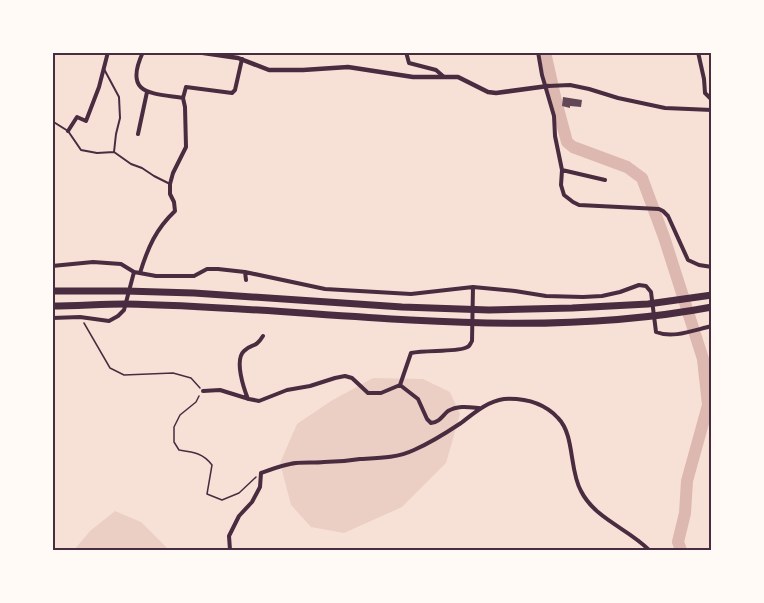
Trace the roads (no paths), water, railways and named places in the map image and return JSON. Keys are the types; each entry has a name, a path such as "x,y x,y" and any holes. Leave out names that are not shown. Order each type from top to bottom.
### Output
{"highway":[{"path":"52,291 194,293 402,308 489,310 648,304 711,295"},
{"path":"52,306 124,304 487,324 573,324 650,317 711,308"}],"street":[{"path":"68,131 77,117 86,121 99,87 108,52"},
{"path":"143,52 137,64 136,73 143,91 183,98"},
{"path":"197,52 242,59 269,70 348,67 413,77 463,78 488,92 496,93 570,85 665,108 711,110"},
{"path":"406,52 409,63 436,70 444,77"},
{"path":"538,52 554,116 564,195 579,205 659,209 668,216 688,260 711,267"},
{"path":"698,52 705,93 711,100"},
{"path":"140,273 154,237 175,211 170,194 170,184 186,147 183,98 186,87 232,93 235,90 242,59"},
{"path":"138,135 147,92"},
{"path":"562,170 605,180"},
{"path":"52,266 93,262 121,264 135,272 156,276 194,276 207,269 218,269 244,272 325,289 411,294 473,287 546,296 583,297 602,296 639,285 646,286 651,292 656,332 664,335 675,334 711,326"},
{"path":"52,318 81,317 109,321 124,310 135,272"},
{"path":"244,272 246,280"},
{"path":"203,391 220,390 259,401 287,390 345,376 352,378 368,393 381,393 400,385 411,353 462,350 469,346 472,341 473,287"},
{"path":"249,399 244,388 240,366 241,356 244,351 258,344 263,336"},
{"path":"400,385 418,399 431,423 460,406 479,408"},
{"path":"230,550 229,536 239,516 252,502 260,487 261,472 295,463 392,457 411,452 459,424 479,408 501,399 530,401 543,406 559,418 566,430 577,480 586,500 612,524 641,542 649,550"}],"lane":[{"path":"104,69 119,97 120,118 114,152"},
{"path":"52,121 68,131 81,150 97,153 114,152 131,164 170,184"}],"waterway":[{"path":"545,52 567,142 573,147 627,167 642,178 664,237 703,359 708,405 687,481 685,513 678,542 681,550"}]}
